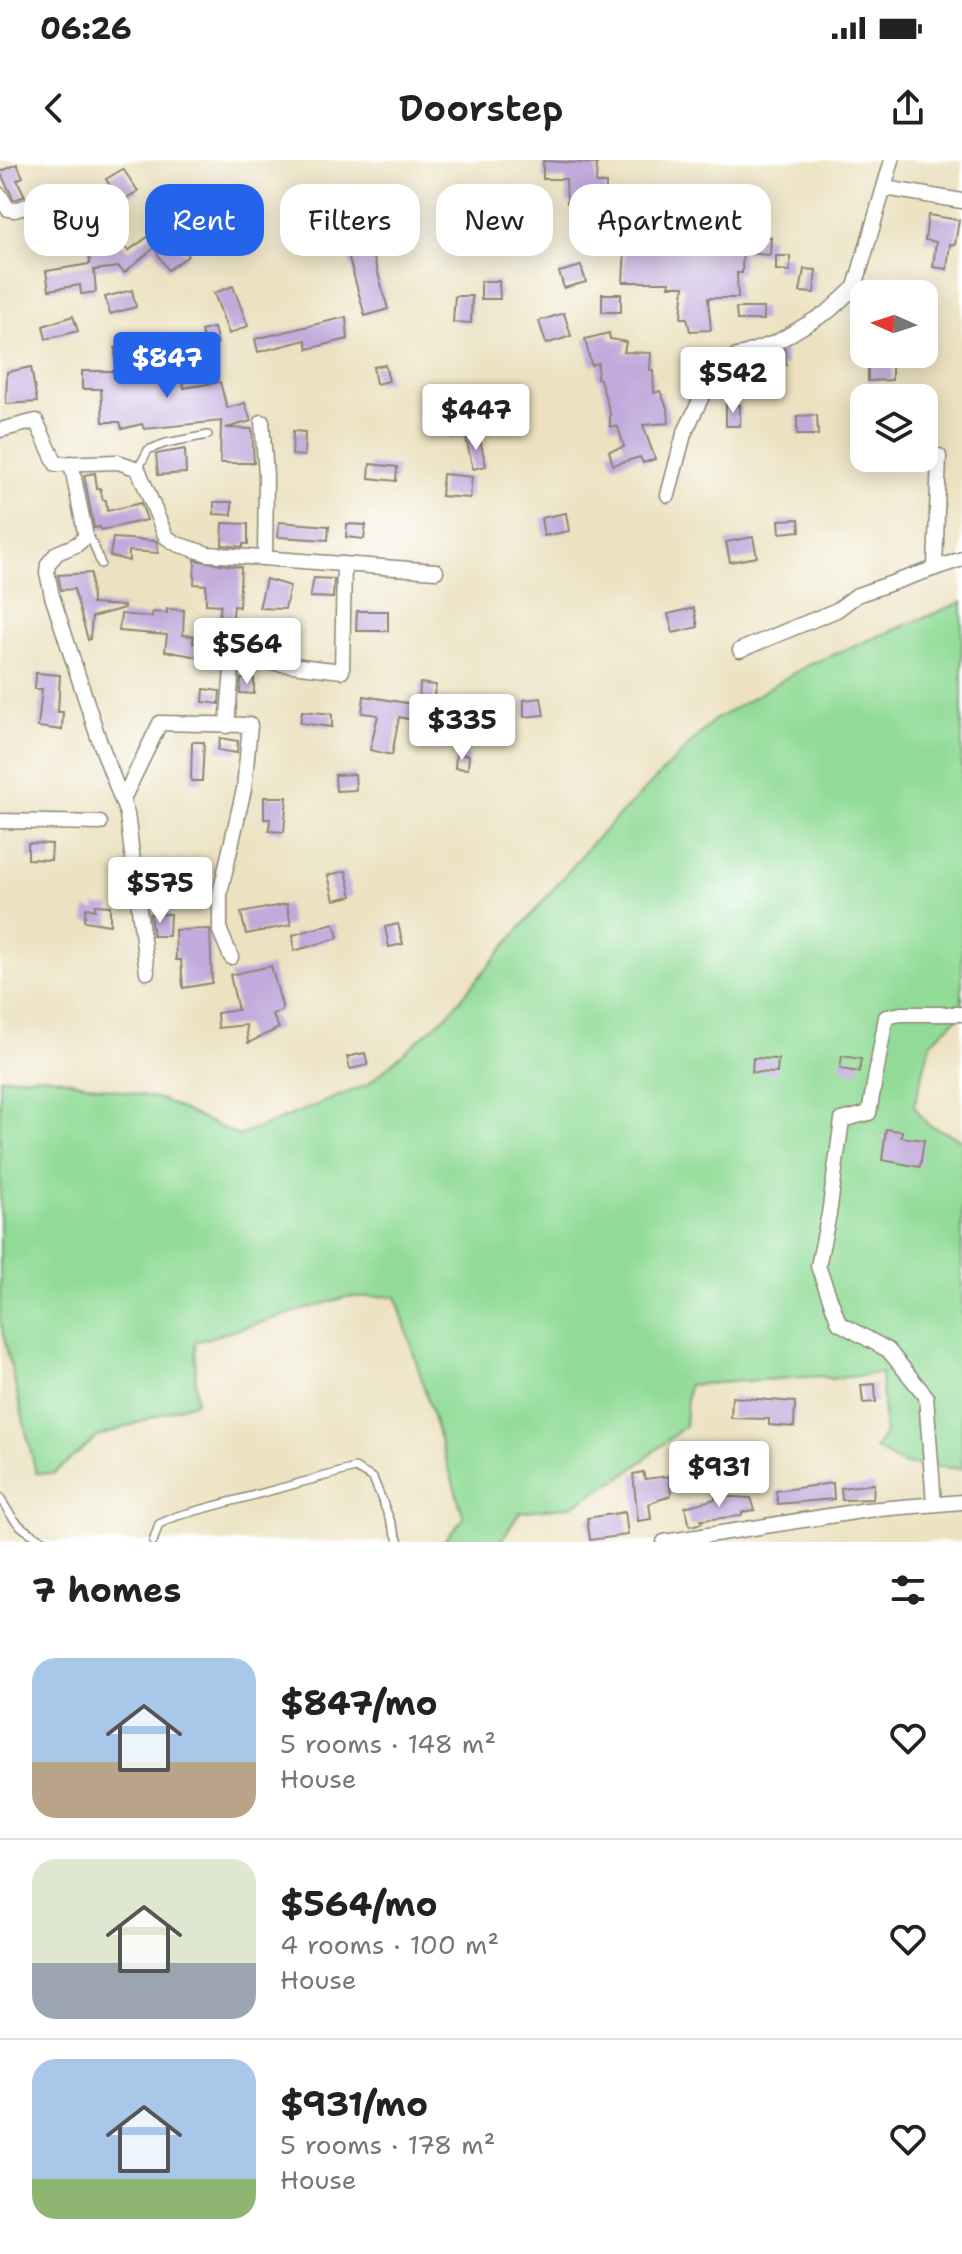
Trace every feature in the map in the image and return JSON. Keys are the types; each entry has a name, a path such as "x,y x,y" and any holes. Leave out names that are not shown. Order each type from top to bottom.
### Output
{"street":[{"path":"668,495 684,434 706,388 737,356 777,342 829,311 855,287 892,160"},
{"path":"885,188 962,201"},
{"path":"0,195 8,209 24,207"},
{"path":"0,430 36,421 56,464 118,462 138,469 166,537 177,544 208,554 436,571"},
{"path":"262,422 266,476 265,558"},
{"path":"935,568 939,456"},
{"path":"71,463 86,537 57,553 48,564 47,572 98,737 127,814 147,972"},
{"path":"740,650 837,610 857,595 962,559"},
{"path":"227,726 233,658 342,671 344,564"},
{"path":"123,799 160,723 250,725 244,789 220,893 220,931 231,957"},
{"path":"0,821 100,823"},
{"path":"934,1504 926,1396 888,1350 839,1323 818,1266 829,1214 842,1120 869,1113 886,1017 901,1014 962,1014"},
{"path":"664,1542 867,1510 962,1502"}],"lane":[{"path":"138,469 148,450 166,443 208,435"},
{"path":"86,537 93,543 101,564"},
{"path":"153,1542 159,1524 177,1516 355,1468 373,1478 399,1542"},
{"path":"0,1497 11,1519 30,1534 48,1542"}],"green space":[{"path":"962,602 962,1014 931,1042 914,1106 927,1124 962,1140 962,1469 902,1464 875,1449 885,1434 881,1373 830,1379 821,1376 688,1385 685,1426 628,1473 571,1506 520,1512 500,1542 443,1542 464,1518 396,1296 346,1297 195,1342 196,1402 97,1437 53,1474 36,1473 0,1321 0,1078 46,1076 160,1099 239,1136 367,1085 448,1014 592,843 713,721 808,665"}],"building":[{"path":"543,161 597,164 596,183 606,184 569,184 567,203 566,179 543,179"},
{"path":"17,164 23,177 17,180 24,196 14,200 0,172"},
{"path":"123,169 138,191 129,196 129,184 109,184 106,179"},
{"path":"928,215 959,220 955,245 950,244 947,269 933,267 936,242 925,240"},
{"path":"145,239 145,256 124,273 119,267 94,270 96,292 81,294 80,285 49,290 46,271 90,264 89,256 129,256 129,250"},
{"path":"159,256 188,256 168,270"},
{"path":"348,256 373,256 388,309 365,316"},
{"path":"625,256 743,256 742,273 737,273 738,298 708,298 711,330 690,331 687,318 681,318 684,286 669,286 670,282 623,282"},
{"path":"776,256 790,256 790,271 776,270"},
{"path":"581,266 586,282 564,288 559,272"},
{"path":"804,269 816,270 814,293 800,292"},
{"path":"481,281 499,281 500,299 481,299"},
{"path":"233,286 248,326 229,334 214,293"},
{"path":"132,290 136,307 110,314 105,297"},
{"path":"602,294 621,294 621,312 602,312"},
{"path":"455,296 472,296 471,323 453,322"},
{"path":"736,308 764,308 764,320 737,320"},
{"path":"564,313 571,336 546,344 539,321"},
{"path":"73,316 78,331 46,339 43,326"},
{"path":"346,317 348,339 308,349 306,340 258,352 255,339"},
{"path":"214,328 218,343 206,347 201,331"},
{"path":"609,333 610,339 626,342 624,352 651,353 654,393 660,391 668,410 669,423 643,425 655,459 643,463 640,457 613,465 609,451 624,447 618,427 610,426 610,413 600,379 597,378 598,363 591,365 585,339"},
{"path":"154,341 159,363 180,360 184,388 220,382 227,408 245,403 251,421 226,428 252,429 254,463 220,463 221,421 144,429 142,424 122,429 120,422 103,422 101,389 82,389 82,371 116,371 115,348"},
{"path":"785,349 786,365 769,366 769,355"},
{"path":"385,365 389,381 376,384 373,367"},
{"path":"31,367 37,402 6,404 7,372"},
{"path":"868,368 892,368 892,380 868,381"},
{"path":"463,395 472,435 452,438 449,417 434,420 431,407 446,405 445,397"},
{"path":"726,404 740,405 740,426 726,426"},
{"path":"817,415 818,435 797,435 797,416"},
{"path":"293,431 305,432 304,456 292,455"},
{"path":"479,435 486,466 473,469 466,438"},
{"path":"185,449 186,473 158,475 156,454"},
{"path":"370,464 397,467 396,481 369,478"},
{"path":"95,473 97,489 100,488 103,500 106,500 107,511 141,503 147,520 101,530 100,527 94,528 84,475"},
{"path":"443,474 472,477 470,498 441,496"},
{"path":"214,502 232,502 232,515 214,514"},
{"path":"566,513 569,531 544,536 541,518"},
{"path":"799,519 800,531 780,533 779,520"},
{"path":"279,522 329,526 328,540 278,537"},
{"path":"223,523 248,524 248,544 243,544 243,547 222,545"},
{"path":"347,524 366,525 364,539 346,537"},
{"path":"753,537 757,557 730,562 726,542"},
{"path":"113,538 157,541 158,553 129,551 129,561 110,556"},
{"path":"195,560 241,567 239,607 234,606 232,625 218,623 221,605 206,604 206,585 194,584"},
{"path":"91,573 92,604 124,608 92,617 88,640 74,589 61,590 58,575"},
{"path":"314,578 334,579 333,598 310,597"},
{"path":"266,579 290,586 285,609 259,608"},
{"path":"694,608 698,627 673,633 668,614"},
{"path":"167,609 184,610 183,635 194,636 193,643 206,646 204,658 165,651 167,635 119,631 121,614 152,617 152,612 167,613"},
{"path":"357,611 388,611 388,631 356,631"},
{"path":"260,624 280,628 273,653 253,648"},
{"path":"36,673 60,675 58,712 63,712 62,730 38,727 42,689 35,689"},
{"path":"241,679 254,679 254,694 240,693"},
{"path":"420,683 436,685 428,724 399,717 392,755 370,750 378,715 362,713 364,696 419,705"},
{"path":"204,689 220,691 219,704 203,702"},
{"path":"541,698 544,715 524,717 524,700"},
{"path":"302,711 332,714 332,727 300,723"},
{"path":"441,724 461,728 458,741 439,737"},
{"path":"220,738 238,741 237,753 218,750"},
{"path":"192,742 204,742 202,781 191,781"},
{"path":"456,754 469,755 468,769 455,768"},
{"path":"355,774 356,790 336,791 335,775"},
{"path":"264,797 287,797 284,832 269,831 270,819 264,819"},
{"path":"28,843 52,844 51,860 28,859"},
{"path":"188,870 205,871 205,884 188,884"},
{"path":"346,871 352,896 334,900 328,875"},
{"path":"287,904 291,925 246,934 241,913"},
{"path":"95,905 110,906 110,925 84,921 86,908 95,910"},
{"path":"150,914 170,914 169,936 153,936"},
{"path":"334,923 338,938 294,951 293,935"},
{"path":"398,924 403,944 389,947 385,927"},
{"path":"210,929 212,983 183,988 181,960 176,960 175,930"},
{"path":"271,966 282,1006 282,1011 272,1014 279,1028 248,1043 246,1025 218,1028 217,1013 238,1010 230,975"},
{"path":"365,1053 368,1065 350,1069 347,1057"},
{"path":"842,1056 861,1059 859,1072 840,1069"},
{"path":"753,1058 778,1059 777,1073 752,1072"},
{"path":"886,1129 902,1131 901,1137 924,1140 920,1167 882,1160"},
{"path":"875,1384 876,1402 863,1403 861,1385"},
{"path":"732,1397 795,1402 794,1427 769,1425 769,1419 731,1418"},
{"path":"643,1472 645,1479 669,1476 671,1495 649,1504 651,1519 638,1521 633,1474"},
{"path":"833,1483 834,1499 778,1504 776,1491"},
{"path":"874,1484 873,1499 842,1500 841,1488"},
{"path":"715,1496 751,1498 755,1510 732,1517 701,1520 702,1523 690,1526 685,1507 715,1499"},
{"path":"625,1512 628,1535 590,1540 587,1518"}]}
